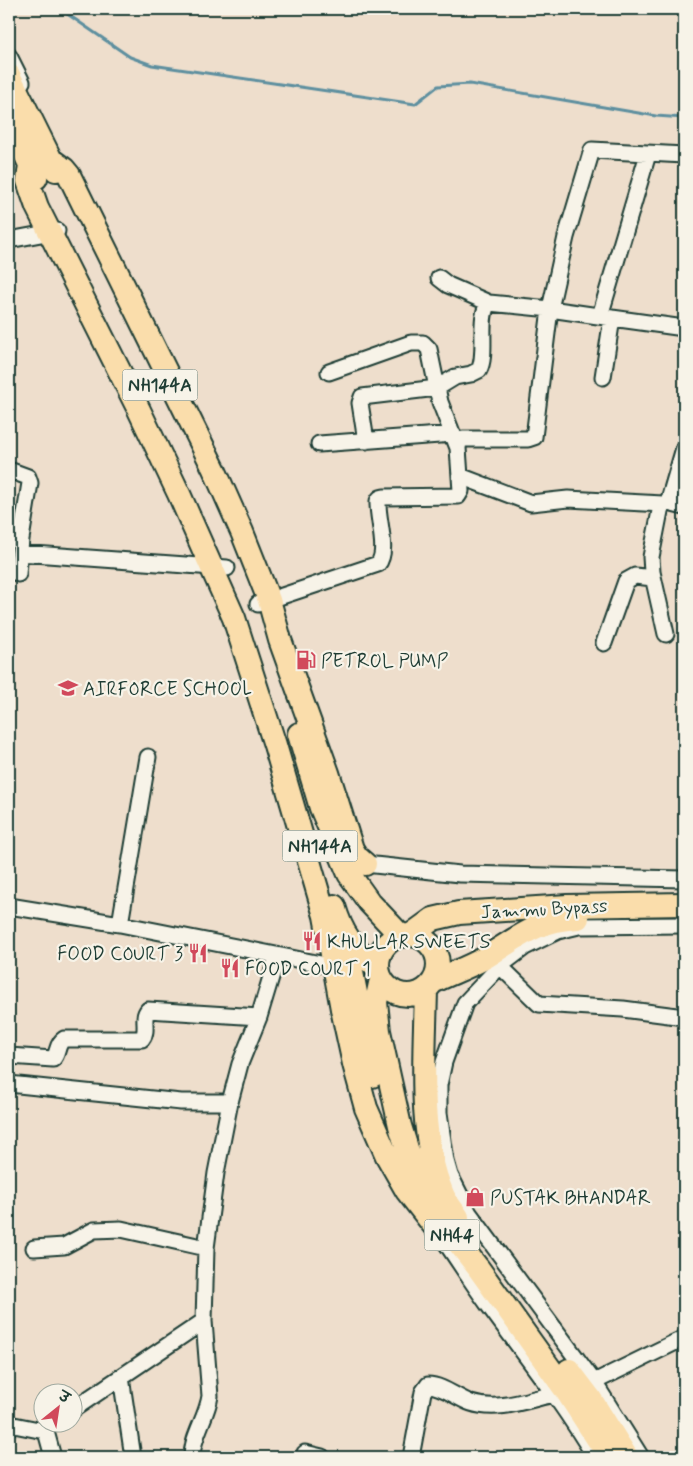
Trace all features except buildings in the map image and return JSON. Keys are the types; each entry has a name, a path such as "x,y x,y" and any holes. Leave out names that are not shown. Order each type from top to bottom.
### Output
{"highway":[{"name":"NH144A","path":"9,75 39,161 55,232 177,456 231,596 266,650"},
{"name":"NH144A","path":"9,119 81,220 264,602 266,650 288,722 338,920 344,934 352,945 380,974"},
{"path":"231,596 234,618 252,671 288,722 328,773 352,849 366,864"},
{"path":"264,602 280,640 288,722 324,916 342,969 376,1094 385,1120 407,1150"},
{"name":"NH144A","path":"288,722 342,861 358,888 406,935"},
{"name":"Jammu Bypass","path":"406,935 433,919 444,915 474,911 567,906 684,904"},
{"name":"Jammu Bypass","path":"429,985 482,959 534,927 550,922 568,918 612,916 684,916"},
{"path":"344,934 342,969 354,1064 366,1108 391,1163 407,1191 435,1227"},
{"name":"NH44","path":"609,1457 566,1391 452,1235 436,1197 424,1096 429,985 437,972 438,962 435,952 425,941 406,935 387,943 378,958 380,974 376,1002 379,1031 407,1150 414,1171 436,1197 477,1244 591,1399 627,1457"},
{"path":"380,974 388,987 406,995 417,994 429,985"}],"street":[{"path":"9,56 42,120 49,141 39,161 9,147"},
{"path":"319,444 366,441 459,442 468,437 528,439 534,437 550,309 566,237 592,150 684,155"},
{"path":"603,377 606,317 626,233 648,154"},
{"path":"9,240 55,232"},
{"path":"440,278 448,285 488,303 550,309 684,328"},
{"path":"366,441 360,402 362,397 437,388 455,377 471,374 479,370 482,362 484,312 488,303"},
{"path":"264,602 378,564 381,560 383,549 378,507 380,498 458,496 461,491 456,441 440,402 429,350 423,343 411,343 329,372"},
{"path":"666,634 653,578 651,557 659,511 666,503 684,448"},
{"path":"9,470 24,474 30,482 17,544 18,574"},
{"path":"460,476 531,503 568,499 666,503 684,507"},
{"path":"17,544 220,568"},
{"path":"604,643 626,581 635,576 653,578"},
{"path":"120,924 148,757"},
{"path":"366,864 460,874 684,879"},
{"path":"9,906 120,924 277,957 380,974"},
{"path":"641,1457 594,1382 469,1213 450,1175 446,1161 439,1113 439,1085 444,1062 465,1003 500,966 524,947 558,931 579,926 684,925"},
{"path":"192,1457 196,1437 210,1396 204,1321 206,1248 216,1173 230,1102 240,1064 259,1017 277,957"},
{"path":"500,966 539,1004 623,1009 684,1017"},
{"path":"9,1056 53,1059 57,1054 59,1044 64,1039 142,1038 146,1033 145,1015 148,1010 259,1017"},
{"path":"9,1084 181,1102 230,1102"},
{"path":"469,1213 436,1197 432,1220 486,1302 554,1394 595,1457"},
{"path":"34,1248 64,1246 94,1230 106,1228 121,1229 206,1248"},
{"path":"82,1403 204,1321"},
{"path":"594,1382 684,1338"},
{"path":"122,1377 133,1457"},
{"path":"411,1457 423,1392 428,1385 435,1386 470,1402 493,1407 554,1394"},
{"path":"9,1424 32,1430"},
{"path":"49,1434 52,1457"},
{"path":"305,1453 322,1457"}],"waterway":[{"path":"60,9 130,57 152,65 415,104 438,86 470,84 656,116 684,118"}],"place":[{"name":"PETROL PUMP","path":"306,660"},
{"name":"AIRFORCE SCHOOL","path":"68,688"},
{"name":"KHULLAR SWEETS","path":"312,941"},
{"name":"FOOD COURT 3","path":"198,953"},
{"name":"FOOD COURT 1","path":"230,968"},
{"name":"PUSTAK BHANDAR","path":"475,1197"}]}
